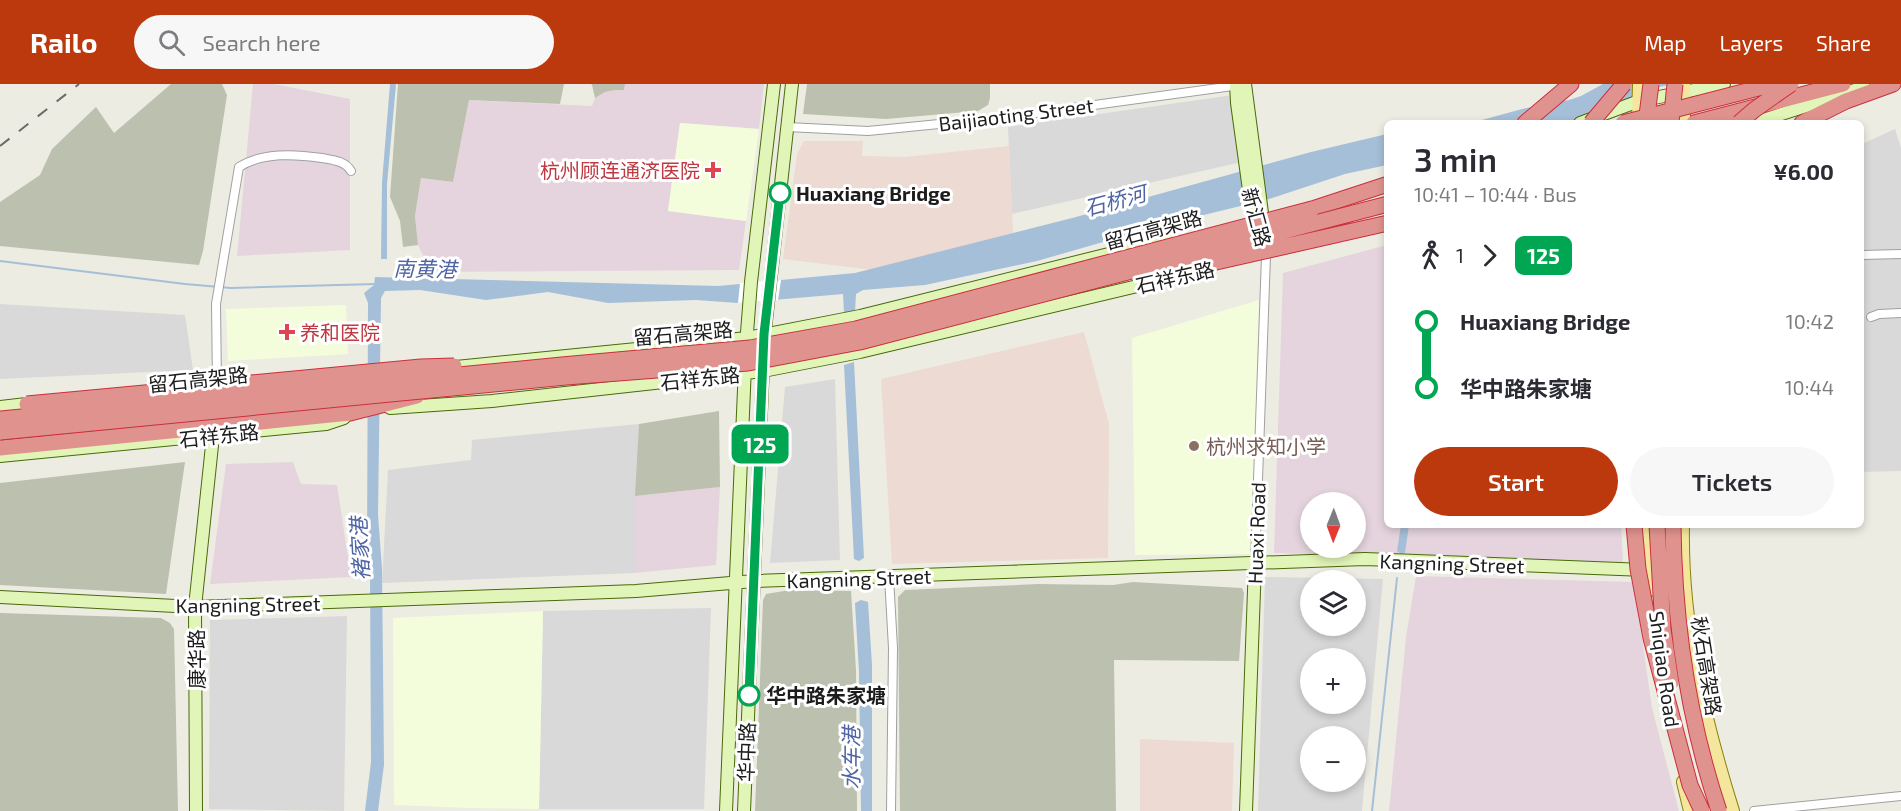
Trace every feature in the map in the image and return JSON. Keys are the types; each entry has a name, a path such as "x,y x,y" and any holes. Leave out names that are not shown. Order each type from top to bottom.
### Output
{"highway":[{"path":"1528,120 1570,84"},
{"path":"1594,120 1624,84"},
{"path":"1646,120 1651,84"},
{"path":"1651,84 1652,120"},
{"path":"1628,120 1644,112 1753,84"},
{"path":"1634,120 1774,84"},
{"path":"1742,120 1791,84"},
{"path":"1705,120 1843,84"},
{"path":"1808,120 1846,101 1893,84"},
{"path":"1675,120 1679,86"},
{"path":"1737,120 1765,112 1820,90"},
{"path":"1312,209 1384,184"},
{"name":"留石高架路","path":"0,419 750,348 856,329 1384,189"},
{"name":"留石高架路","path":"0,432 566,377 748,363 860,342 1384,205"},
{"path":"1069,288 1203,265 1384,222"},
{"path":"27,404 421,367 562,364"},
{"path":"0,448 121,434 350,413 443,389"},
{"path":"1634,528 1638,569 1651,638 1690,786 1702,811"},
{"name":"秋石高架路","path":"1657,528 1663,629 1668,666 1688,760 1702,811"},
{"name":"秋石高架路","path":"1673,528 1676,601 1684,668 1692,716 1719,811"}],"main road":[{"name":"华中路","path":"726,811 749,302 774,84"},
{"name":"华中路","path":"744,811 764,334 792,84"},
{"name":"新汇路","path":"1240,84 1257,212 1266,256"},
{"path":"1586,120 1640,94 1679,86 1724,84"},
{"path":"1763,120 1875,84"},
{"path":"1639,120 1640,94"},
{"name":"石祥东路","path":"0,407 217,384 485,365 747,338 860,316 1257,212 1384,184"},
{"name":"石祥东路","path":"0,456 326,424 364,411 382,408 492,401 763,371 860,352 1266,256 1384,222"},
{"name":"康华路","path":"196,811 195,607 213,436"},
{"name":"Shiqiao Road","path":"1649,528 1659,643 1676,748 1691,811"},
{"name":"Shiqiao Road","path":"1682,528 1682,571 1689,641 1704,714 1732,811"},
{"name":"Kangning Street","path":"0,597 195,607 636,591 735,582 1365,559 1682,571"},
{"name":"Huaxi Road","path":"1246,811 1255,563"}],"street":[{"name":"Baijiaoting Street","path":"787,127 868,131 1000,118 1240,84"},
{"path":"217,384 216,304 239,167 248,161 287,154 337,161 348,166 351,171"},
{"path":"1866,244 1864,255 1901,254"},
{"name":"Huaxi Road","path":"1255,563 1266,256"},
{"path":"1871,317 1879,314 1901,313"},
{"path":"889,577 893,648 891,811"},
{"path":"1754,811 1901,796"}],"shaded area":[{"path":"171,84 222,84 227,95 199,265 0,246 0,202 40,175 52,149 96,107 114,133"},
{"path":"253,84 274,84 350,99 350,250 237,256"},
{"path":"398,84 564,84 560,104 469,100 453,182 421,178 415,216 418,245 403,247 400,221 390,197"},
{"path":"591,84 625,84 624,90 605,92 595,98"},
{"path":"625,84 764,84 759,129 680,123 668,211 746,221 739,270 431,272 418,245 415,216 421,178 453,182 469,100 592,106 595,98 605,92 624,90"},
{"path":"807,84 990,84 990,98 988,105 978,111 886,119 803,114"},
{"path":"1233,95 1242,162 1012,214 1008,127"},
{"name":"杭州顾连通济医院","path":"680,123 759,129 746,221 668,211"},
{"path":"1895,129 1901,148 1901,471 1864,472 1864,143"},
{"path":"804,141 863,141 862,156 904,157 1009,146 1013,233 873,270 783,259 797,154"},
{"path":"1384,246 1384,528 1621,528 1623,562 1366,555 1366,492 1300,492 1300,554 1274,553 1283,273"},
{"name":"杭州求知小学","path":"1259,300 1252,554 1135,555 1132,338"},
{"path":"0,304 185,315 193,370 0,379"},
{"name":"养和医院","path":"346,305 348,354 228,361 226,309"},
{"path":"1084,332 1109,424 1108,558 892,564 881,379"},
{"path":"835,379 840,560 770,563 785,387"},
{"path":"719,411 720,487 635,496 639,424"},
{"path":"639,424 635,573 382,583 388,470 471,460 472,440"},
{"path":"185,462 166,594 0,585 0,483"},
{"path":"293,462 301,484 337,485 351,577 210,584 226,464"},
{"path":"720,487 716,565 635,573 635,496"},
{"path":"1416,576 1634,582 1652,708 1679,811 1389,811 1406,637"},
{"path":"1265,577 1300,578 1300,636 1366,636 1366,579 1383,579 1366,767 1366,726 1300,726 1300,792 1364,792 1362,811 1258,811"},
{"path":"1133,582 1242,588 1244,593 1239,661 1114,660 1116,811 900,811 898,597 905,590 1038,584 1113,585"},
{"path":"790,590 851,591 856,670 857,811 755,811 763,600 766,594"},
{"path":"711,608 704,809 539,809 543,611"},
{"path":"543,611 539,809 394,805 393,618"},
{"path":"0,613 161,618 170,623 174,629 178,811 0,811"},
{"path":"347,616 344,811 209,809 210,620"},
{"path":"1140,739 1234,743 1232,811 1140,811"}],"water":[{"path":"390,84 396,84 387,184 387,259 381,259 382,182"},
{"path":"1603,84 1676,84 1647,89 1592,116 1575,120 1482,120 1522,109 1581,96"},
{"path":"1384,135 1384,166 1345,174 1269,199 1159,226 1037,261 925,285 863,290 856,294 855,312 844,313 843,294 738,303 696,300 608,303 548,292 486,300 420,290 385,291 381,298 378,515 382,568 384,765 378,811 365,811 371,762 370,577 367,554 368,303 364,293 374,285 375,277 718,286 855,273 1076,217 1311,152"},
{"path":"854,362 864,558 859,561 854,559 844,365"},
{"path":"1401,528 1409,528 1405,553 1401,554 1397,551"},
{"path":"861,600 868,602 872,665 872,811 861,811 859,672 855,603"}],"pier":[{"path":"781,280 778,300 738,303 740,283"}],"waterway":[{"name":"南黄港","path":"0,261 231,288 376,284"},
{"path":"1372,811 1397,578"}],"railway":[{"path":"0,146 79,84"}],"bus line":[{"name":"125","path":"749,695 764,334 780,193"}],"place":[{"name":"杭州顾连通济医院","path":"713,170"},
{"name":"Huaxiang Bridge","path":"780,193"},
{"name":"养和医院","path":"287,332"},
{"name":"杭州求知小学","path":"1194,446"},
{"name":"华中路朱家塘","path":"749,695"}],"water label":[{"name":"石桥河","path":"1115,200"},
{"name":"褚家港","path":"359,549"},
{"name":"水车港","path":"850,758"}]}
